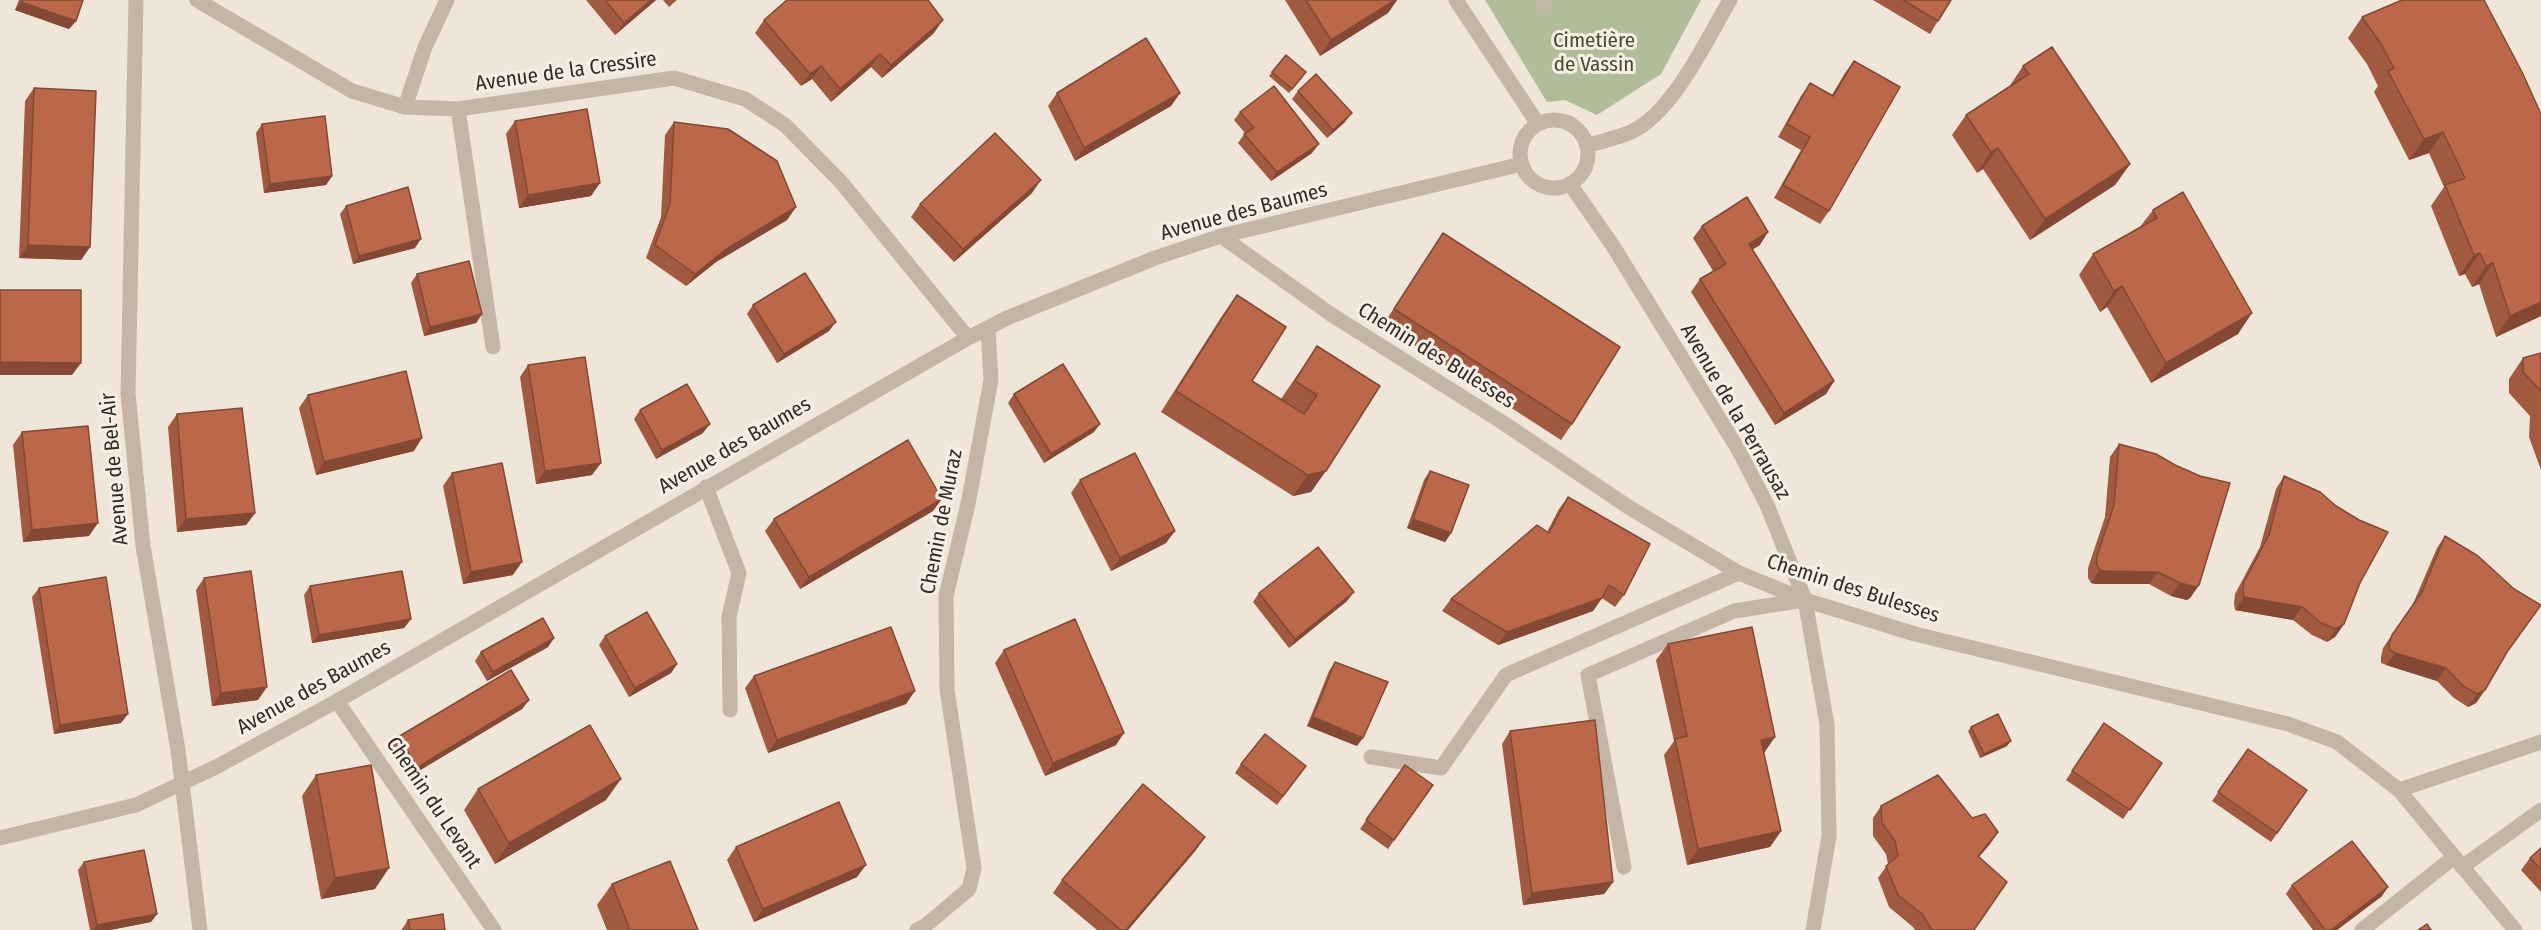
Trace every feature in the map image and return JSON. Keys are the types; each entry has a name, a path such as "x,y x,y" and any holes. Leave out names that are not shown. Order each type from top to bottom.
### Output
{"street":[{"name":"Avenue de Bel-Air","path":"136,0 128,394 143,546 182,782 201,930"},
{"name":"Avenue de la Cressire","path":"197,0 352,91 405,106 458,109 675,78 745,99 785,125 841,182 968,338"},
{"path":"405,106 424,47 447,0"},
{"path":"1456,0 1538,124"},
{"path":"1587,146 1631,132 1659,112 1677,88 1730,0"},
{"path":"458,109 493,347"},
{"path":"1550,120 1562,121 1573,126 1582,135 1587,146 1585,168 1579,177 1559,188 1536,183 1527,175 1522,164 1520,153 1529,131 1538,124 1550,120"},
{"name":"Avenue des Baumes","path":"0,838 136,805 218,766 338,701 706,487 988,327 1155,258 1221,236 1522,164"},
{"name":"Avenue de la Perrausaz","path":"1570,184 1612,246 1738,448 1767,505 1805,600 1827,735 1829,836 1813,930"},
{"name":"Chemin des Bulesses","path":"1221,236 1332,315 1502,422 1630,508 1739,573 1805,600 1915,633 2313,731 2337,742 2399,790 2515,930"},
{"name":"Chemin de Muraz","path":"917,930 925,926 969,889 974,868 947,689 946,596 968,504 991,380 988,327"},
{"path":"706,487 739,573 729,617 730,710"},
{"path":"1371,757 1441,768 1506,675 1739,573"},
{"path":"1624,867 1588,675 1734,611 1805,600"},
{"name":"Chemin du Levant","path":"338,701 494,930"},
{"path":"2399,790 2541,742"},
{"path":"2362,930 2458,862 2541,810"}],"green space":[{"name":"Cimetière de Vassin","path":"1485,0 1701,0 1661,74 1597,115 1565,100 1547,102"}],"building":[{"path":"22,0 83,0 76,21 21,2"},
{"path":"605,0 651,0 624,23"},
{"path":"787,0 928,0 943,20 891,65 880,54 840,89 821,66 810,74 764,20"},
{"path":"1306,0 1395,0 1331,40"},
{"path":"1903,0 1951,0 1938,21"},
{"path":"2402,0 2484,0 2541,114 2541,302 2510,316 2493,263 2486,266 2480,253 2474,255 2445,185 2465,178 2443,132 2424,139 2388,71 2394,68 2362,17"},
{"path":"1146,38 1180,93 1084,148 1057,93"},
{"path":"2052,47 2130,164 2045,219 1998,148 1991,152 1966,115 2029,74 2023,66"},
{"path":"1286,55 1306,72 1292,89 1272,72"},
{"path":"1854,61 1900,87 1829,211 1783,185 1810,137 1787,124 1810,83 1833,96"},
{"path":"1316,74 1352,113 1333,130 1298,91"},
{"path":"1274,86 1319,144 1277,172 1244,134 1254,128 1240,112"},
{"path":"34,88 96,91 90,247 28,245"},
{"path":"587,109 600,183 528,195 515,121"},
{"path":"325,116 332,176 270,184 262,124"},
{"path":"674,122 728,129 777,161 796,207 725,250 695,274 655,245 670,204"},
{"path":"995,133 1041,180 963,249 920,204"},
{"path":"408,187 421,239 359,256 346,206"},
{"path":"2183,192 2252,313 2166,363 2122,286 2114,291 2093,254 2157,218 2153,210"},
{"path":"1747,197 1768,232 1749,244 1834,381 1784,413 1700,279 1726,264 1702,226"},
{"path":"1443,233 1620,347 1572,424 1394,309"},
{"path":"469,261 482,314 430,327 417,274"},
{"path":"805,273 836,322 784,354 753,305"},
{"path":"0,290 81,290 81,363 0,362"},
{"path":"1237,295 1286,327 1252,381 1304,414 1317,395 1295,381 1317,346 1380,386 1326,471 1308,475 1176,391"},
{"path":"2541,353 2541,391 2523,372 2523,358"},
{"path":"585,357 601,463 545,471 528,365"},
{"path":"1063,364 1100,424 1051,454 1014,394"},
{"path":"406,371 422,438 324,462 308,395"},
{"path":"687,384 710,424 662,450 640,410"},
{"path":"242,408 255,513 186,519 177,414"},
{"path":"88,426 98,523 32,530 22,432"},
{"path":"908,440 942,499 809,577 774,519"},
{"path":"2119,444 2156,454 2200,476 2230,483 2199,585 2196,587 2180,583 2158,572 2105,571 2100,570 2097,565 2097,556 2114,505"},
{"path":"1135,453 1175,531 1120,558 1080,480"},
{"path":"502,463 522,562 471,572 452,473"},
{"path":"1430,471 1469,485 1451,533 1413,519"},
{"path":"2284,476 2320,492 2336,506 2359,520 2388,532 2360,583 2344,624 2336,629 2321,623 2302,607 2244,597 2244,582 2269,535"},
{"path":"1568,497 1650,544 1624,595 1609,585 1602,598 1507,632 1451,599 1537,525 1549,533"},
{"path":"2445,536 2478,556 2514,589 2541,605 2507,652 2485,690 2477,694 2463,686 2446,668 2390,650 2392,635 2422,592"},
{"path":"1318,547 1354,592 1295,639 1259,593"},
{"path":"251,571 267,687 221,693 204,578"},
{"path":"402,571 411,619 319,635 310,586"},
{"path":"106,577 128,714 60,725 39,588"},
{"path":"647,612 677,664 635,688 605,636"},
{"path":"543,618 554,638 493,672 481,652"},
{"path":"1075,619 1124,733 1053,763 1004,650"},
{"path":"891,627 915,691 777,740 754,676"},
{"path":"1752,627 1775,737 1761,740 1781,831 1698,849 1675,739 1687,736 1668,644"},
{"path":"1335,662 1388,682 1363,738 1313,717"},
{"path":"511,670 529,700 418,767 398,737"},
{"path":"1998,714 2011,741 1984,754 1971,727"},
{"path":"1595,720 1613,882 1532,893 1510,731"},
{"path":"2104,723 2162,763 2130,810 2072,771"},
{"path":"590,725 621,779 509,843 478,789"},
{"path":"1265,734 1306,766 1283,796 1241,764"},
{"path":"2248,749 2307,790 2277,833 2218,792"},
{"path":"371,765 389,868 335,878 316,775"},
{"path":"1405,765 1433,785 1394,840 1366,820"},
{"path":"1938,775 1972,818 1985,814 1998,832 1978,856 2007,882 1974,930 1932,930 1922,914 1898,895 1886,866 1898,856 1895,841 1882,823 1881,806"},
{"path":"1143,784 1205,837 1126,930 1121,930 1062,880"},
{"path":"839,802 866,865 763,909 736,847"},
{"path":"2352,841 2388,887 2331,930 2325,930 2292,885"},
{"path":"2541,848 2541,869 2530,858"},
{"path":"144,850 157,914 97,925 84,862"},
{"path":"670,861 698,930 630,930 612,884"},
{"path":"443,914 445,930 410,930 408,920"},
{"path":"2427,924 2431,930 2418,930"}]}
